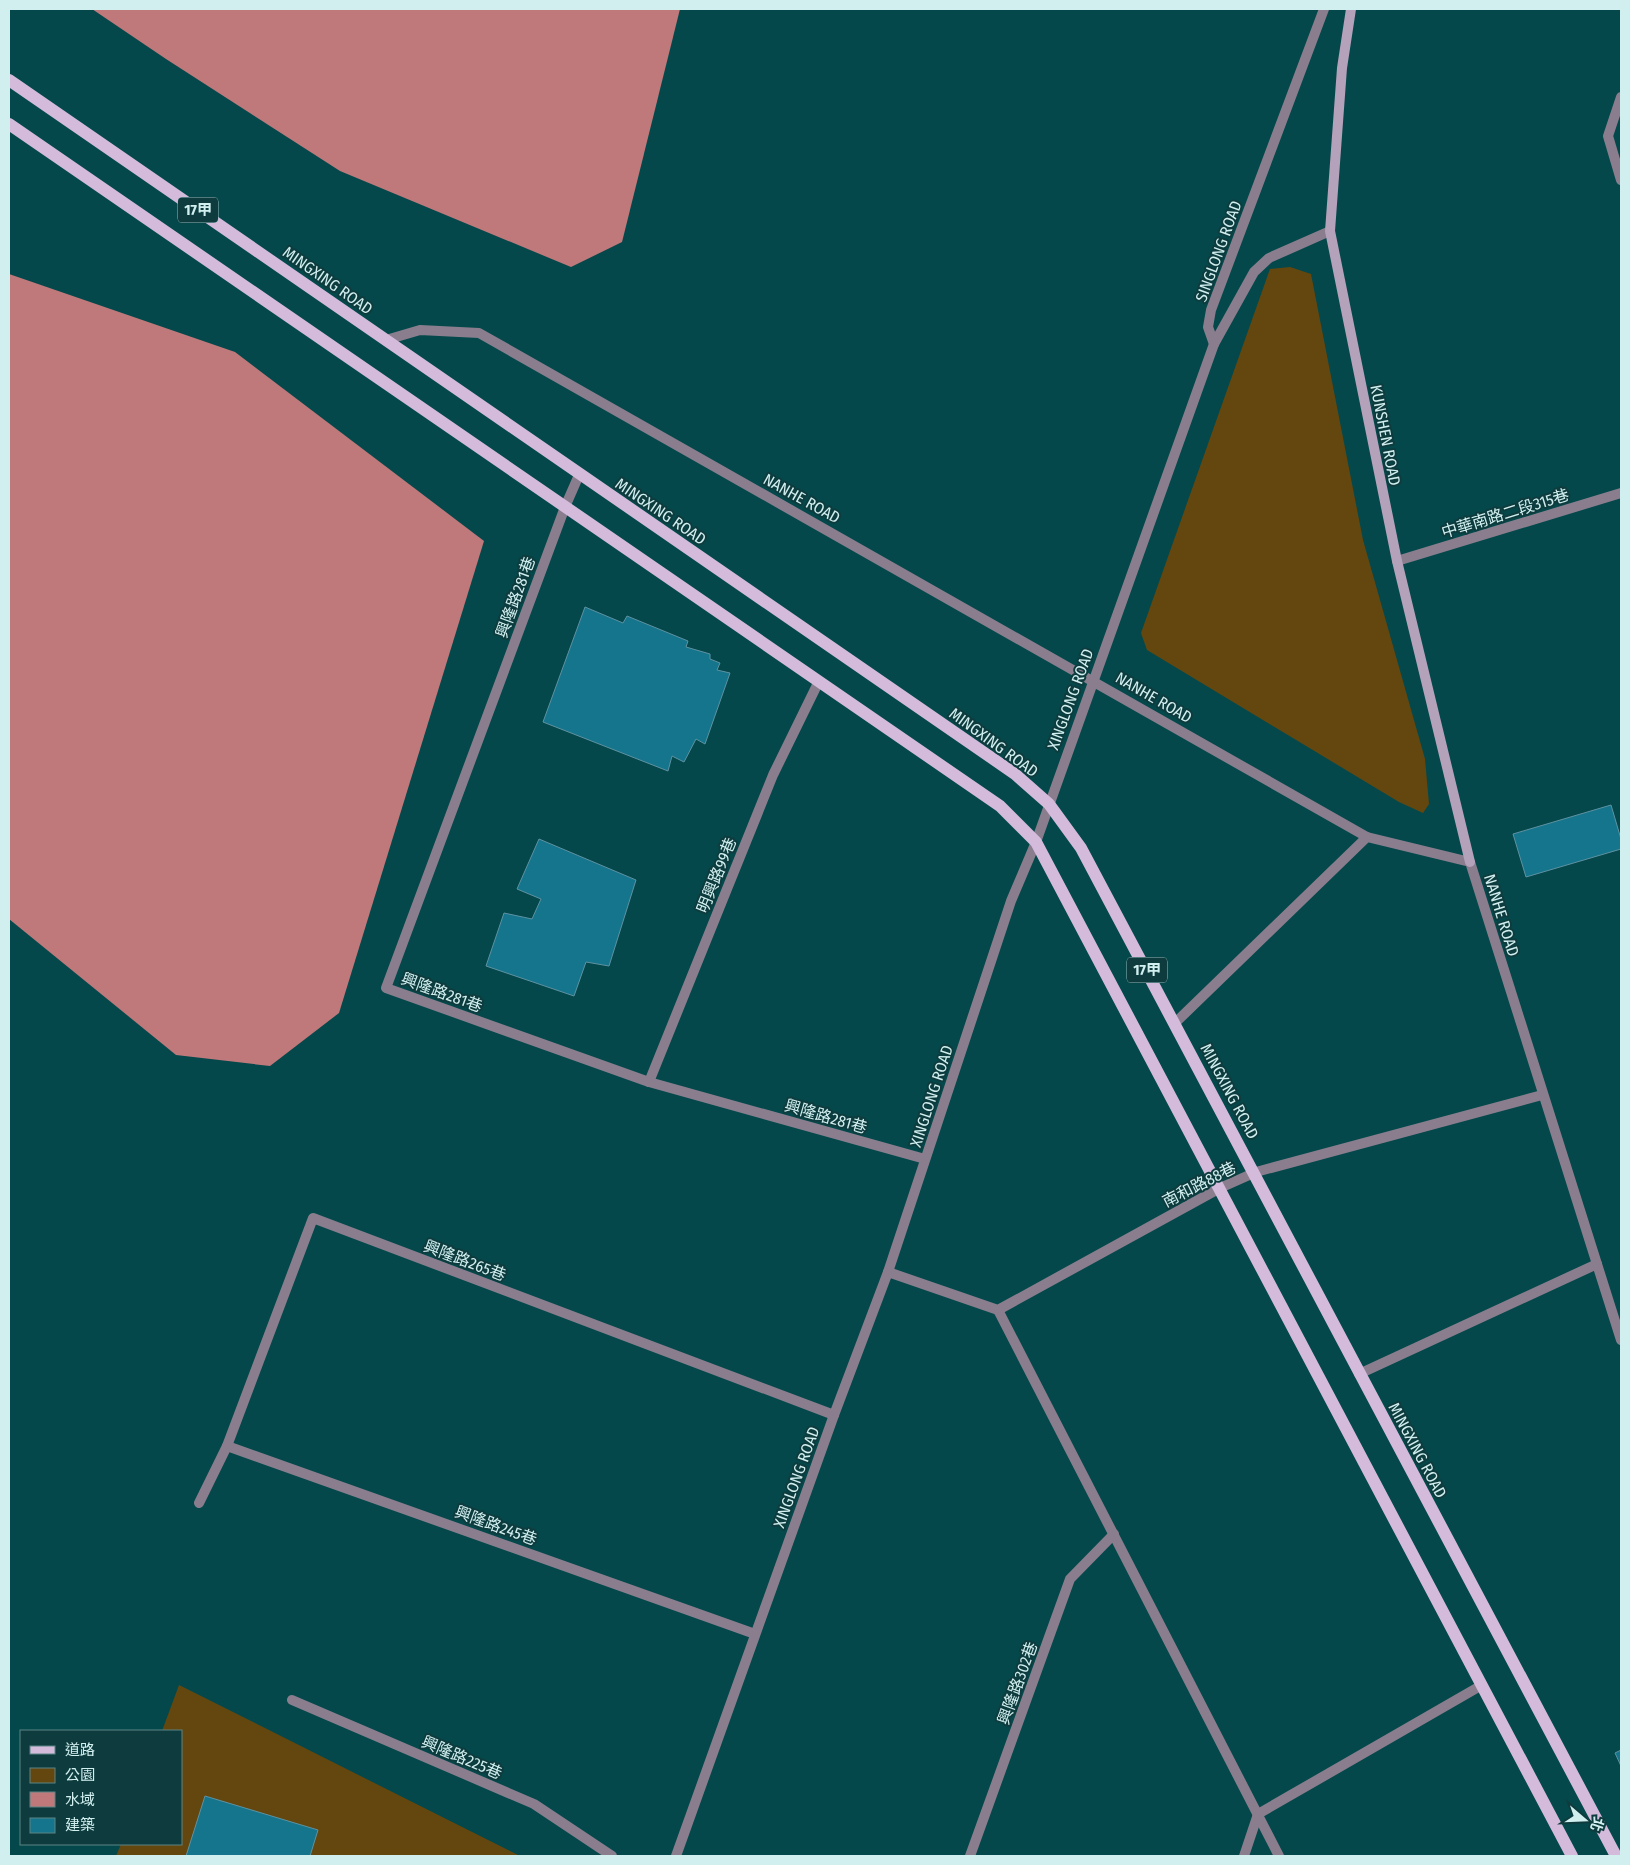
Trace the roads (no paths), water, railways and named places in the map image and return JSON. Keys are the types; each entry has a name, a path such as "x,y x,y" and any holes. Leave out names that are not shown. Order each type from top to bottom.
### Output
{"main road":[{"name":"MINGXING ROAD","path":"9,80 1015,774 1049,804 1082,848 1256,1172 1359,1374 1616,1856"},
{"name":"17甲","path":"9,124 1000,806 1036,842 1572,1856"}],"street":[{"name":"SINGLONG ROAD","path":"1214,344 1208,327 1211,310 1324,9"},
{"name":"KUNSHEN ROAD","path":"1351,9 1342,68 1330,231 1397,561 1470,862"},
{"path":"1621,97 1608,136 1621,180"},
{"name":"SINGLONG ROAD","path":"1214,344 1254,272 1269,258 1330,231"},
{"name":"NANHE ROAD","path":"386,340 420,330 478,333 1367,836 1470,862 1542,1095 1621,1340"},
{"name":"XINGLONG ROAD","path":"676,1856 834,1415 888,1272 1011,901 1036,842 1092,679 1214,344"},
{"name":"興隆路281巷","path":"579,475 565,507 386,988 649,1082 925,1159"},
{"name":"中華南路二段315巷","path":"1397,561 1621,493"},
{"name":"明興路99巷","path":"649,1082 773,775 819,681"},
{"path":"1175,1023 1367,836"},
{"name":"南和路88巷","path":"998,1310 1220,1188 1256,1172 1542,1095"},
{"name":"興隆路265巷","path":"227,1446 313,1218 834,1415"},
{"path":"1359,1374 1597,1264"},
{"path":"888,1272 998,1310 1279,1856"},
{"path":"199,1504 227,1446"},
{"name":"興隆路245巷","path":"227,1446 756,1634"},
{"name":"興隆路302巷","path":"970,1856 1070,1579 1114,1534"},
{"path":"1244,1856 1258,1814 1482,1685"},
{"name":"興隆路225巷","path":"292,1700 534,1804 612,1856"}],"water":[{"path":"92,9 680,9 622,242 571,267 340,171"},
{"path":"9,274 235,352 484,541 339,1013 270,1066 176,1055 9,919"}]}
